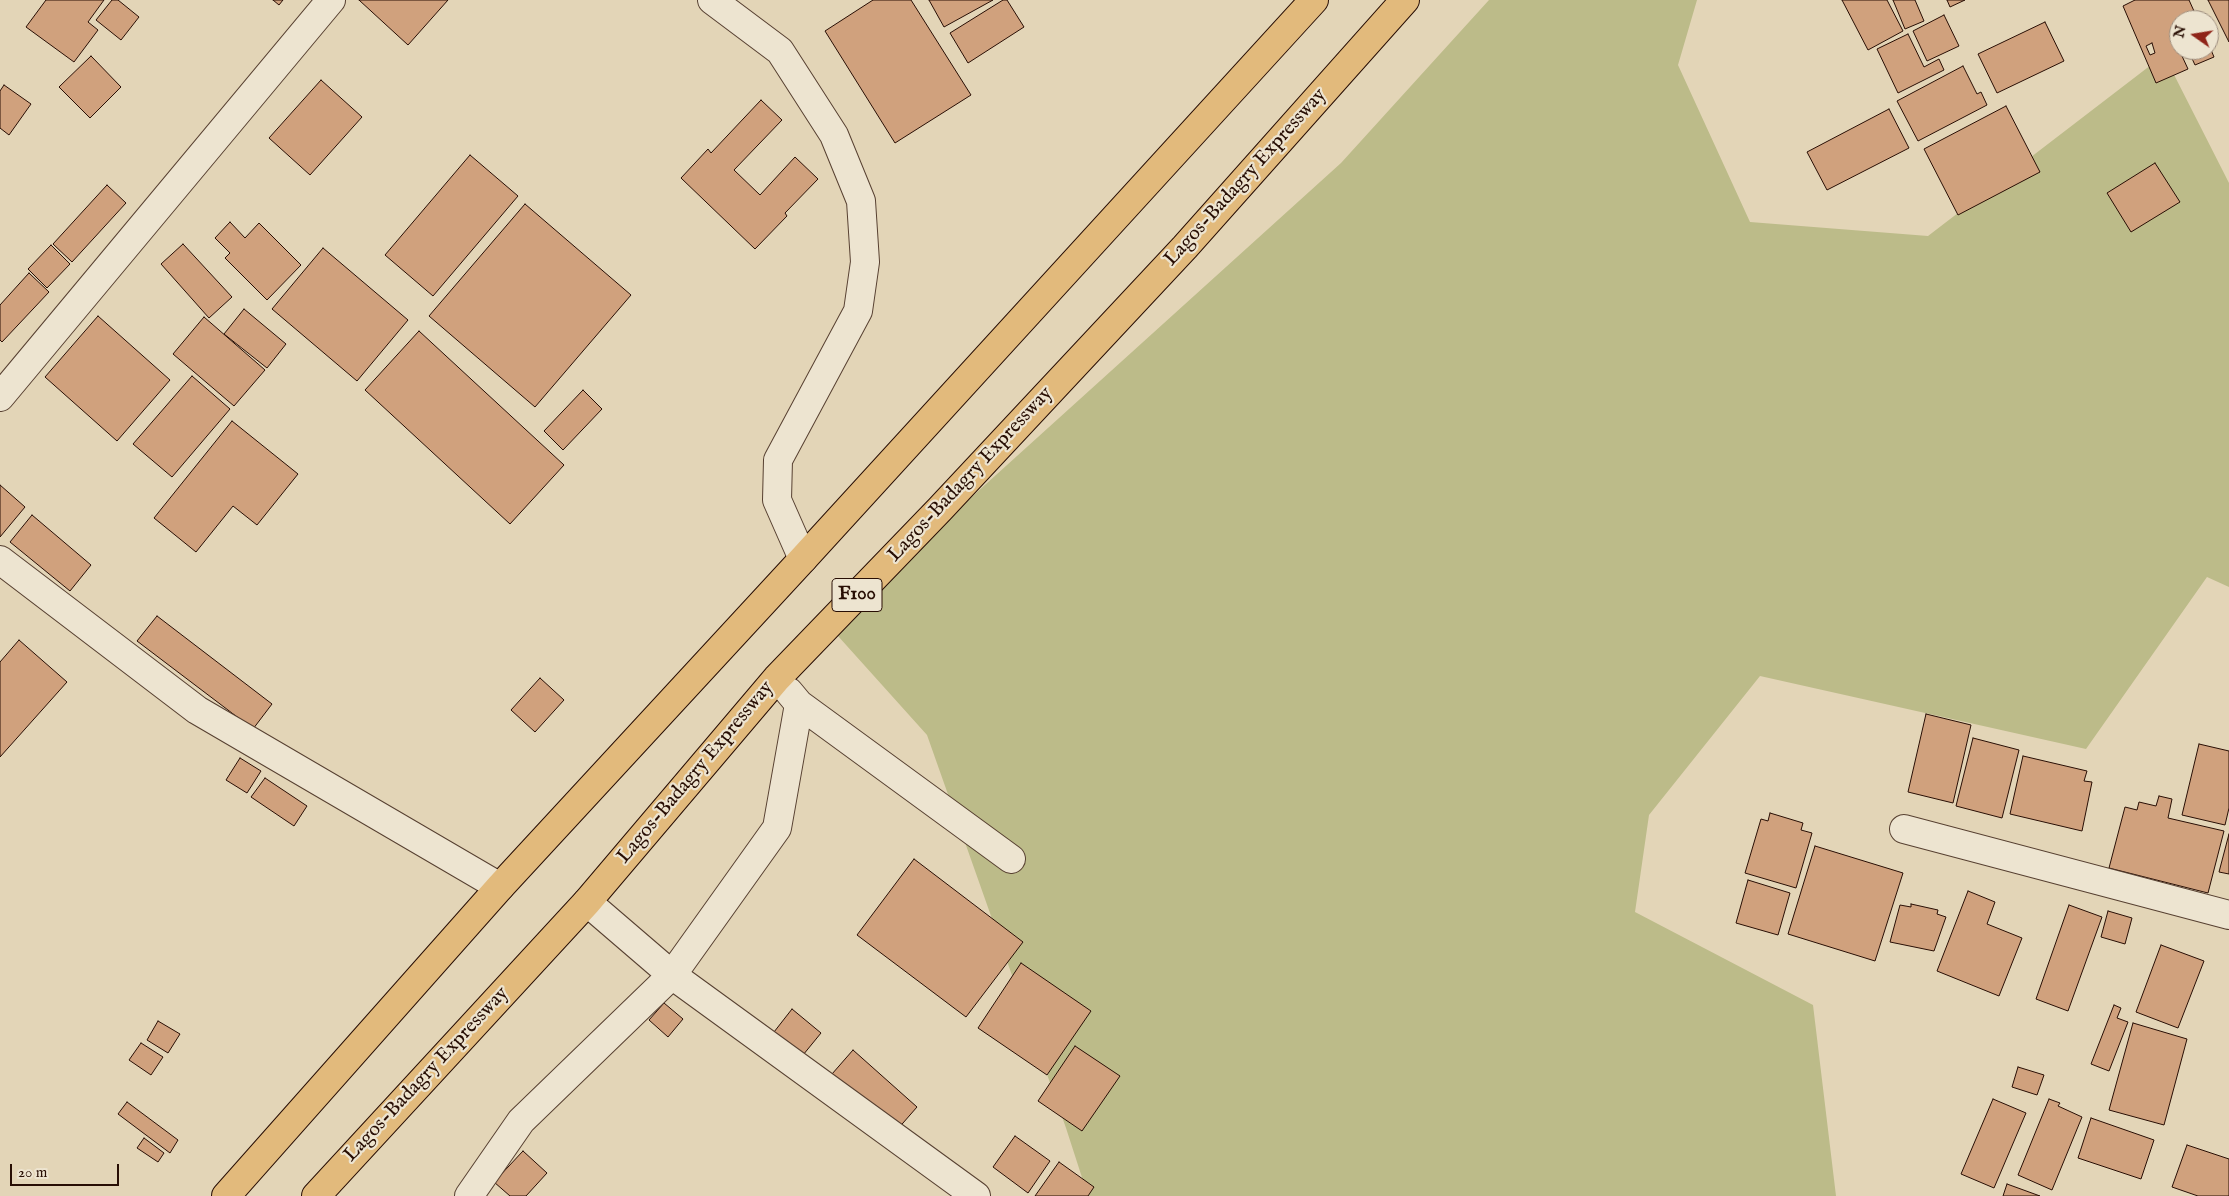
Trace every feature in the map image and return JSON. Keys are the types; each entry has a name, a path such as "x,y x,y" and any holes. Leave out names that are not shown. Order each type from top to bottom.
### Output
{"highway":[{"path":"226,1196 500,887 1314,0"},
{"name":"Lagos-Badagry Expressway","path":"316,1196 587,902 777,678 946,502 1185,247 1405,0"}],"street":[{"path":"0,397 331,0"},
{"path":"712,0 780,51 834,134 860,201 865,262 858,311 778,460 777,500 803,559"},
{"path":"0,560 197,710 500,887"},
{"path":"777,678 799,704 1012,859"},
{"path":"469,1196 521,1121 672,976 777,828 799,704"},
{"path":"1904,828 2229,915"},
{"path":"587,902 672,976 976,1196"}],"shaded area":[{"path":"1489,0 1697,0 1678,65 1750,222 1928,236 2164,55 2229,183 2229,587 2207,577 2086,749 1760,676 1649,815 1635,912 1813,1005 1836,1196 1088,1196 1066,1128 927,735 829,626 1341,163"}],"building":[{"path":"46,0 104,0 88,22 98,30 74,62 26,27"},
{"path":"112,0 118,0 139,17 121,40 96,20"},
{"path":"273,0 283,0 279,5"},
{"path":"359,0 448,0 408,45"},
{"path":"873,0 911,0 971,95 895,143 825,31"},
{"path":"929,0 993,0 944,27"},
{"path":"1003,0 1007,0 1024,27 968,63 950,33"},
{"path":"1842,0 1887,0 1903,31 1868,50"},
{"path":"1893,0 1915,0 1924,21 1905,29"},
{"path":"1947,0 1965,0 1950,7"},
{"path":"2135,0 2189,0 2194,10 2169,10 2169,60 2184,60 2188,69 2156,83 2123,6","holes":["2152,43 2155,53 2150,55 2146,46"]},
{"path":"2208,0 2229,0 2229,42 2219,22 2219,10 2213,10"},
{"path":"1944,15 1959,46 1927,61 1913,31"},
{"path":"2045,22 2064,61 1997,93 1978,54"},
{"path":"1908,34 1924,67 1939,59 1944,70 1898,93 1877,49"},
{"path":"91,56 121,87 90,118 59,87"},
{"path":"2193,60 2207,60 2195,65"},
{"path":"1963,66 1977,94 1981,92 1987,105 1918,141 1897,101"},
{"path":"321,80 362,117 310,175 269,138"},
{"path":"4,85 31,104 9,135 0,128 0,91"},
{"path":"761,100 782,120 734,170 760,195 795,157 818,179 785,213 787,216 755,249 681,178 708,149 711,153"},
{"path":"2006,106 2040,172 1958,215 1924,149"},
{"path":"1889,109 1909,148 1827,190 1807,152"},
{"path":"470,155 518,196 433,296 385,255"},
{"path":"2155,163 2180,202 2131,232 2107,193"},
{"path":"107,185 126,203 72,262 53,244"},
{"path":"525,204 631,295 535,407 429,316"},
{"path":"230,222 245,238 259,223 301,265 267,300 225,258 230,253 215,238"},
{"path":"183,244 232,297 209,318 161,264"},
{"path":"51,245 70,264 47,288 28,269"},
{"path":"323,248 408,320 357,381 272,309"},
{"path":"29,273 49,292 2,342 0,340 0,305"},
{"path":"244,309 286,344 267,368 224,334"},
{"path":"98,316 170,380 117,441 45,377"},
{"path":"204,317 265,370 234,406 173,354"},
{"path":"419,331 564,465 510,524 365,390"},
{"path":"192,376 230,409 172,477 133,444"},
{"path":"583,390 602,409 563,450 544,431"},
{"path":"232,421 298,474 257,525 233,506 196,552 154,518"},
{"path":"0,485 25,507 0,537"},
{"path":"32,515 91,565 70,591 10,542"},
{"path":"157,616 272,704 253,729 137,641"},
{"path":"19,640 67,682 0,757 0,662"},
{"path":"540,678 564,700 535,732 511,710"},
{"path":"1926,714 1971,725 1953,803 1908,792"},
{"path":"1973,738 2019,750 2002,818 1956,806"},
{"path":"2199,744 2229,751 2229,808 2225,825 2182,815"},
{"path":"2023,756 2087,771 2084,781 2092,782 2082,831 2010,814"},
{"path":"240,758 261,771 247,793 226,780"},
{"path":"265,778 307,806 294,826 251,797"},
{"path":"2159,796 2172,799 2168,818 2224,831 2208,893 2109,868 2125,807 2137,810 2139,802 2156,806"},
{"path":"1770,813 1803,823 1801,830 1812,833 1796,888 1745,873 1761,819 1768,821"},
{"path":"2229,834 2229,874 2219,872"},
{"path":"1815,846 1903,873 1875,961 1788,934"},
{"path":"914,859 1023,942 966,1017 857,935"},
{"path":"1748,880 1790,893 1778,935 1736,923"},
{"path":"1968,891 1995,902 1987,924 2022,938 1999,996 1937,971"},
{"path":"1911,904 1938,910 1937,914 1946,917 1934,951 1890,942 1900,905 1911,907"},
{"path":"2069,905 2102,917 2068,1011 2036,999"},
{"path":"2108,911 2132,918 2125,944 2101,937"},
{"path":"2161,945 2204,961 2178,1028 2136,1012"},
{"path":"1021,963 1091,1011 1047,1075 978,1028"},
{"path":"664,1003 683,1019 668,1037 649,1020"},
{"path":"2114,1005 2121,1008 2117,1018 2128,1022 2109,1071 2091,1064"},
{"path":"792,1009 821,1033 803,1055 774,1032"},
{"path":"158,1021 180,1034 168,1053 147,1040"},
{"path":"2133,1023 2187,1039 2164,1125 2109,1110"},
{"path":"141,1043 163,1057 151,1075 129,1060"},
{"path":"1075,1046 1120,1076 1082,1131 1038,1101"},
{"path":"853,1050 917,1107 896,1131 832,1074"},
{"path":"2018,1067 2044,1075 2037,1095 2012,1087"},
{"path":"1993,1099 2026,1113 1994,1188 1961,1174"},
{"path":"2049,1099 2060,1103 2058,1106 2082,1117 2052,1190 2018,1175"},
{"path":"127,1102 178,1140 170,1153 118,1114"},
{"path":"2091,1118 2154,1140 2141,1179 2078,1158"},
{"path":"1015,1136 1050,1161 1028,1193 993,1167"},
{"path":"144,1138 164,1153 158,1162 137,1148"},
{"path":"2187,1145 2229,1159 2229,1196 2198,1196 2172,1187"},
{"path":"523,1151 547,1173 526,1196 510,1196 494,1182"},
{"path":"1059,1162 1094,1187 1088,1196 1035,1196"},
{"path":"2007,1184 2040,1196 2003,1196"}]}
